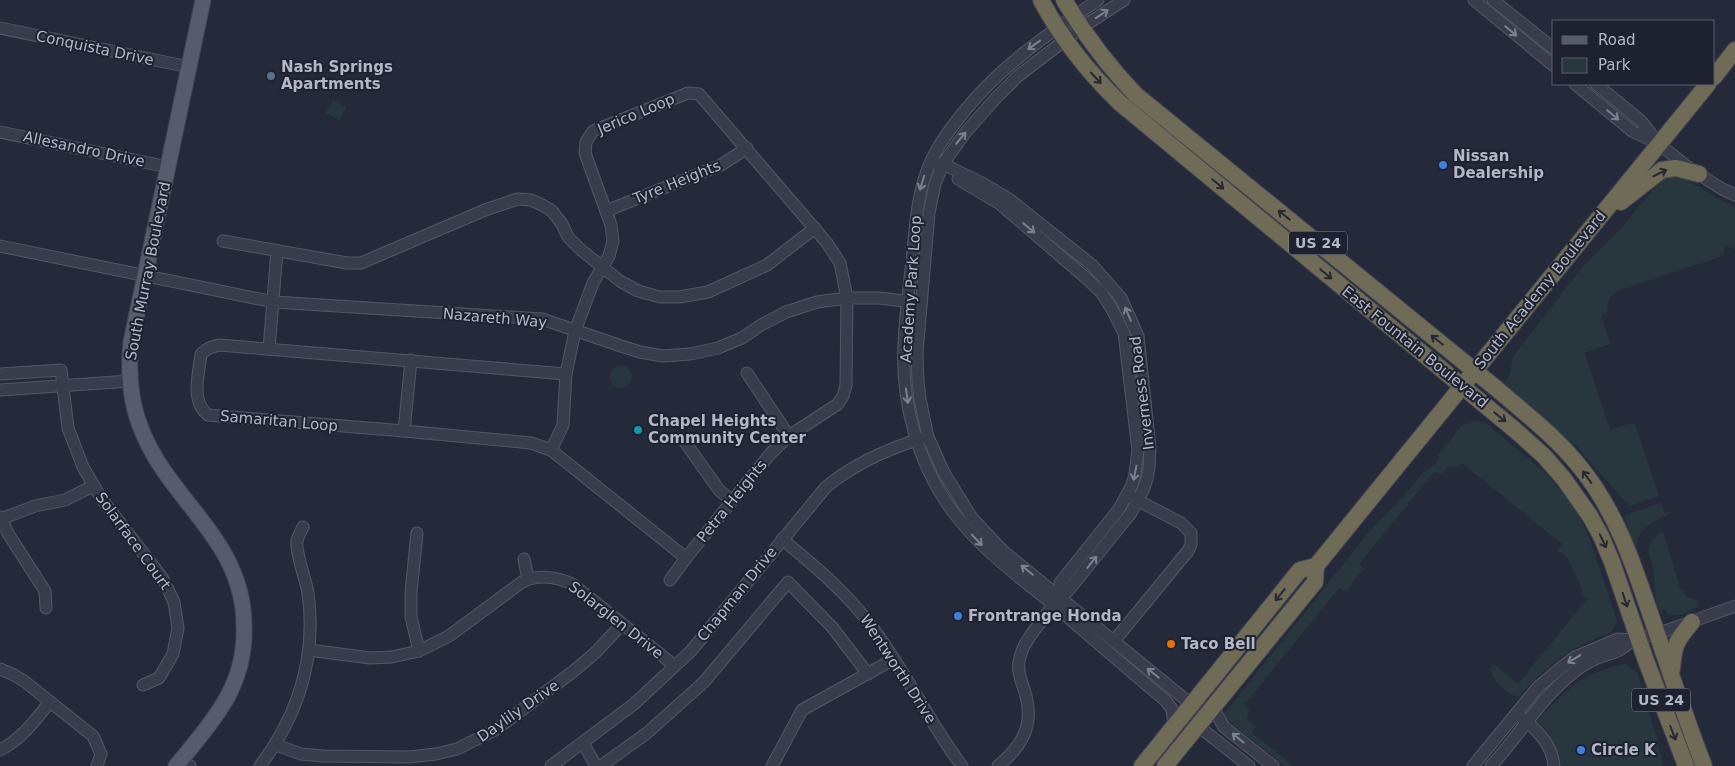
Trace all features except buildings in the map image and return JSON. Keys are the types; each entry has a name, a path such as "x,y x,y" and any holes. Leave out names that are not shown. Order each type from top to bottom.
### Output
{"highway":[{"name":"East Fountain Boulevard","path":"1041,0 1061,34 1092,75 1120,103 1532,445 1564,479 1594,522 1612,562 1635,639 1686,766"},
{"name":"East Fountain Boulevard","path":"1064,0 1077,22 1108,64 1142,100 1475,370 1565,448 1594,486 1621,534 1641,583 1704,766"},
{"path":"1715,76 1735,50"},
{"name":"South Academy Boulevard","path":"1165,766 1315,582 1316,566 1707,85"},
{"path":"1594,224 1662,170 1676,168 1699,174"},
{"name":"South Academy Boulevard","path":"1142,766 1300,570 1316,566"},
{"path":"1198,726 1199,711 1202,705 1253,642 1264,614"},
{"path":"1672,674 1674,649 1678,639 1692,622"},
{"path":"1154,766 1184,728 1189,717 1191,704"}],"main road":[{"name":"South Murray Boulevard","path":"182,764 222,706 232,687 243,649 244,616 237,580 224,551 162,468 146,441 137,418 130,381 131,342 203,0"}],"street":[{"name":"Academy Park Loop","path":"1098,0 995,99 955,145 941,168 935,184 929,213 917,353 918,382 928,437 944,473 972,518 1003,551 1166,701 1172,709 1174,726"},
{"name":"Academy Park Loop","path":"1077,22 1124,0"},
{"path":"1474,0 1552,64"},
{"path":"1493,0 1552,48"},
{"name":"Conquista Drive","path":"0,28 189,67"},
{"name":"Academy Park Loop","path":"1061,34 1018,56 989,84 939,146 930,163 918,196 908,300 904,347 908,404 916,440 935,484 962,523 1001,563 1114,641 1191,704"},
{"path":"1576,85 1632,131 1659,144 1699,174 1735,195"},
{"path":"1597,85 1641,121 1659,144"},
{"name":"Jerico Loop","path":"551,450 563,425 566,374 575,331 593,283 609,256 612,241 611,225 584,153 586,142 593,131 688,92 699,94 834,252 840,263 847,298"},
{"name":"Allesandro Drive","path":"0,132 168,167"},
{"name":"Tyre Heights","path":"606,211 720,166 746,148"},
{"name":"Inverness Road","path":"930,163 982,183 1009,199 1092,265 1121,298 1138,336 1148,429 1149,467 1143,490 1131,513 1068,591 1056,600"},
{"name":"Inverness Road","path":"941,168 1000,204 1086,278 1101,292 1124,333 1138,450 1135,474 1119,509 1060,584 1056,600"},
{"path":"223,241 347,263 361,262 485,210 518,199 534,200 552,211 562,224 568,237 620,281 638,291 660,297 680,297 708,292 767,265 815,228"},
{"name":"Nazareth Way","path":"0,246 274,302 542,320 640,352 663,356 690,354 718,348 742,338 761,325 786,312 817,302 847,298 879,298 921,302"},
{"path":"269,349 277,251"},
{"name":"Petra Heights","path":"670,580 771,453 789,436 838,404 843,396 846,385 847,298"},
{"name":"Samaritan Loop","path":"566,374 219,345 209,348 201,354 196,395 200,409 208,415 404,431 531,444 551,450 686,558"},
{"path":"404,431 411,360"},
{"path":"0,374 61,370 64,386"},
{"path":"747,373 789,436"},
{"path":"0,390 130,381"},
{"name":"Solarface Court","path":"64,386 68,428 83,467 93,486 163,579 174,602 178,628 173,654 159,678 143,685"},
{"name":"Chapman Drive","path":"551,766 628,709 675,666 818,495 837,478 882,452 928,437"},
{"path":"685,442 719,490 732,501"},
{"path":"46,608 45,591 0,518 35,506 65,500 93,486"},
{"path":"1114,641 1191,545 1190,533 1181,523 1127,495"},
{"path":"260,766 276,745 286,727 299,696 307,668 311,628 308,591 296,543 303,527"},
{"path":"417,533 411,592 411,617 419,651"},
{"name":"Wentworth Drive","path":"782,539 823,573 847,596 870,623 962,766"},
{"path":"309,650 370,658 392,657 419,651 449,636 515,586 528,579 524,559"},
{"name":"Solarglen Drive","path":"528,579 544,577 567,581 675,666"},
{"path":"601,766 647,734 704,682 788,582 832,627 868,674"},
{"path":"998,766 1020,743 1024,736 1028,719 1027,704 1018,670 1020,655 1027,640 1056,600"},
{"path":"1473,766 1538,687 1575,657 1618,639 1635,639 1657,633 1735,606"},
{"name":"Daylily Drive","path":"276,745 301,754 323,756 409,757 457,749 495,730 576,670 622,624"},
{"path":"1490,766 1548,696 1573,672 1596,659 1622,650 1635,639"},
{"path":"772,766 802,710 894,659"},
{"path":"0,669 14,675 92,736 101,754 97,766"},
{"path":"2,745 23,734 50,702"},
{"path":"1215,703 1219,719 1224,727 1273,766"},
{"path":"1516,714 1539,733 1548,745 1553,756 1554,766"},
{"path":"1198,726 1249,766"},
{"path":"583,743 596,766"}],"green space":[{"path":"333,100 346,107 340,120 326,113"},
{"path":"1672,177 1684,178 1735,207 1735,251 1733,246 1728,247 1727,245 1723,247 1724,255 1721,254 1722,256 1619,290 1609,299 1608,312 1601,314 1610,344 1585,353 1610,430 1635,423 1659,496 1628,505 1577,447 1504,383 1509,376 1514,355 1584,265 1624,225 1659,182"},
{"path":"621,366 629,369 632,377 629,385 621,388 613,385 610,377 613,369"},
{"path":"1474,421 1484,422 1549,476 1576,510 1588,535 1617,621 1611,633 1571,651 1549,667 1518,697 1501,687 1490,671 1493,665 1518,684 1587,599 1581,594 1582,589 1568,558 1558,550 1562,544 1462,463 1458,467 1449,466 1441,474 1434,472 1359,564 1364,569 1346,591 1339,588 1244,705 1249,710 1247,719 1256,727 1252,733 1294,766 1284,766 1231,723 1224,714 1373,527 1410,489 1425,470 1434,464 1439,454 1462,425"},
{"path":"1661,503 1665,513 1670,512 1670,514 1654,521 1641,532 1637,545 1641,560 1639,561 1624,515"},
{"path":"1660,532 1663,532 1680,588 1686,596 1698,601 1699,606 1681,615 1667,614 1666,610 1663,609 1661,613 1661,611 1657,612 1653,568 1648,548"},
{"path":"1625,664 1637,672 1656,735 1663,766 1560,766 1549,732 1537,721 1575,684 1596,673"}],"place":[{"name":"Nash Springs Apartments","path":"271,76"},
{"name":"Nissan Dealership","path":"1443,165"},
{"name":"Chapel Heights Community Center","path":"638,430"},
{"name":"Frontrange Honda","path":"958,616"},
{"name":"Taco Bell","path":"1171,644"},
{"name":"Circle K","path":"1581,750"}]}
